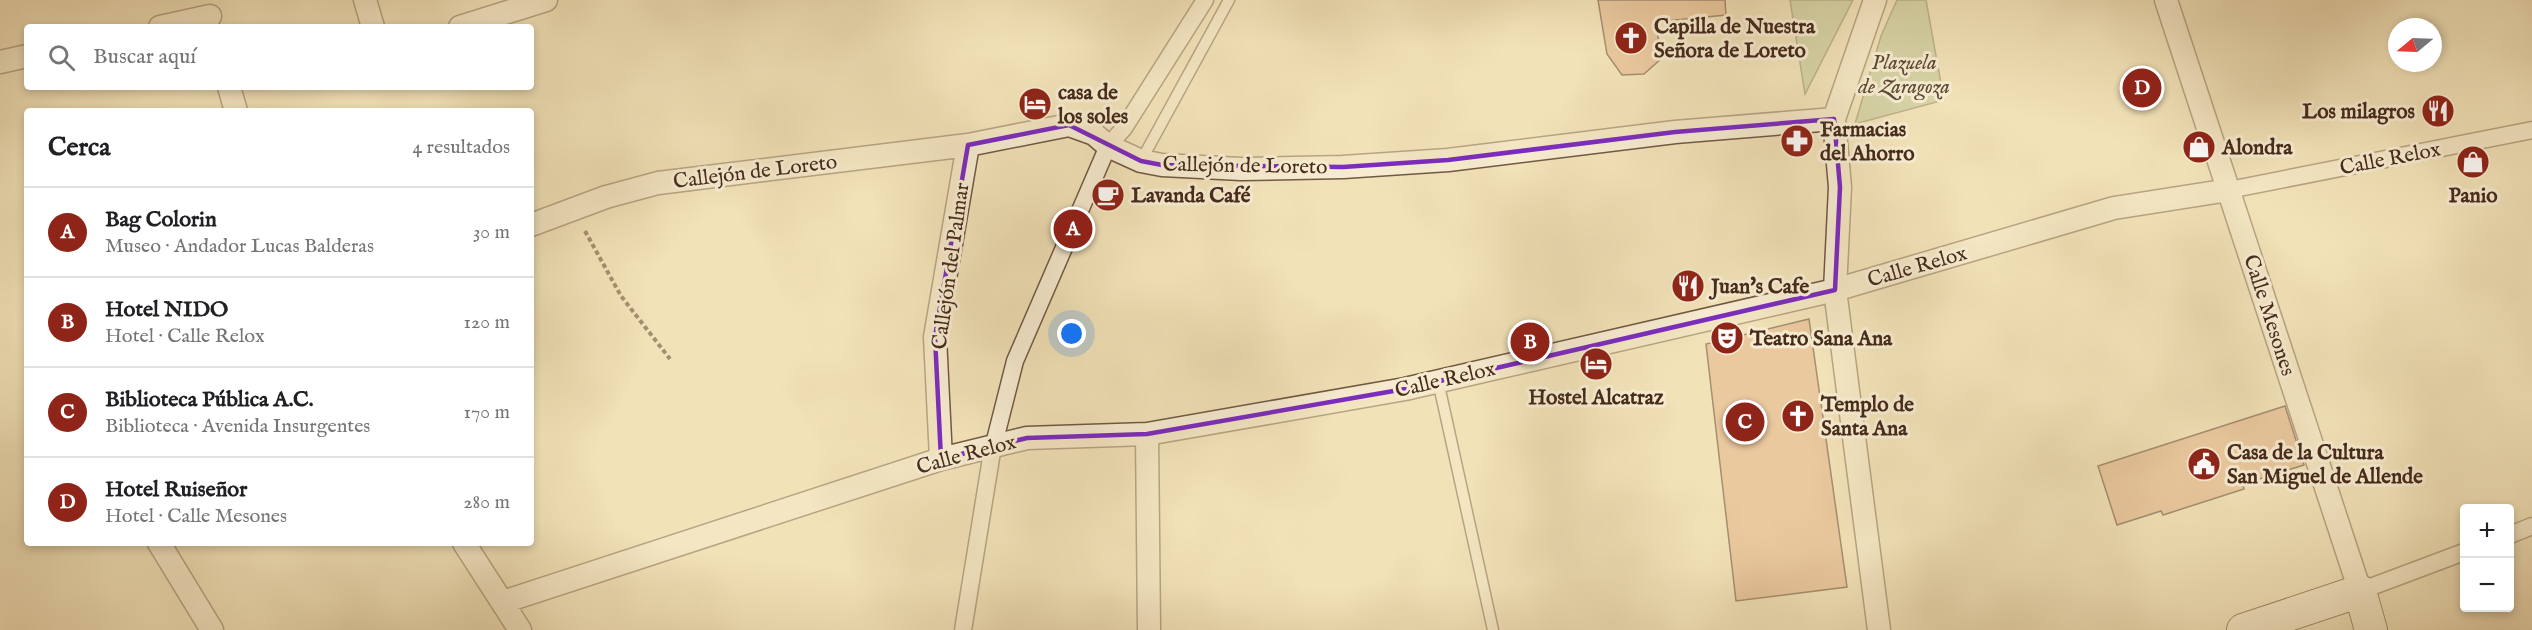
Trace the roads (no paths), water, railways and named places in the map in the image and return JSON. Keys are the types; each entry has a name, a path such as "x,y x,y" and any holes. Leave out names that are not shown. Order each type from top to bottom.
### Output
{"main road":[{"path":"2243,630 2360,591"},
{"name":"Calle Mesones","path":"2360,591 2371,630"}],"street":[{"path":"364,0 372,24"},
{"path":"470,24 546,0"},
{"path":"963,630 993,445 1015,361 1107,146 1124,128 1205,0"},
{"path":"1875,0 1834,119 1840,187 1835,290 1879,630"},
{"name":"Calle Mesones","path":"2166,0 2360,591"},
{"path":"172,24 210,14"},
{"path":"0,62 24,57"},
{"path":"230,90 235,108"},
{"name":"Callejón de Loreto","path":"534,224 658,183 968,145 1069,125 1094,134 1107,146 1141,161 1162,165 1241,169 1425,162 1675,132 1834,119"},
{"name":"Calle Relox","path":"503,602 940,459 993,445 1027,438 1147,434 1405,389 1835,290 2114,208 2229,190 2532,130"},
{"name":"Callejón del Palmar","path":"940,459 935,337 968,145"},
{"path":"1147,434 1149,630"},
{"path":"2514,533 2532,526"},
{"path":"161,546 212,630"},
{"path":"466,546 520,630"},
{"path":"2360,591 2460,554"}],"lane":[{"path":"1141,161 1229,0"},
{"path":"1438,381 1493,630"}],"place":[{"name":"Capilla de Nuestra Señora de Loreto","path":"1631,38"},
{"name":"Hotel Ruiseñor","path":"2142,88"},
{"name":"casa de los soles","path":"1035,104"},
{"name":"Los milagros","path":"2438,111"},
{"name":"Farmacias del Ahorro","path":"1797,141"},
{"name":"Alondra","path":"2199,147"},
{"name":"Panio","path":"2473,162"},
{"name":"Lavanda Café","path":"1108,195"},
{"name":"Bag Colorin","path":"1073,229"},
{"name":"Juan's Cafe","path":"1688,286"},
{"name":"Teatro Sana Ana","path":"1727,338"},
{"name":"Hotel NIDO","path":"1530,342"},
{"name":"Hostel Alcatraz","path":"1596,364"},
{"name":"Templo de Santa Ana","path":"1798,416"},
{"name":"Biblioteca Pública A.C.","path":"1745,422"},
{"name":"Casa de la Cultura San Miguel de Allende","path":"2204,464"}],"park label":[{"name":"Plazuela de Zaragoza","path":"1904,74"}]}
